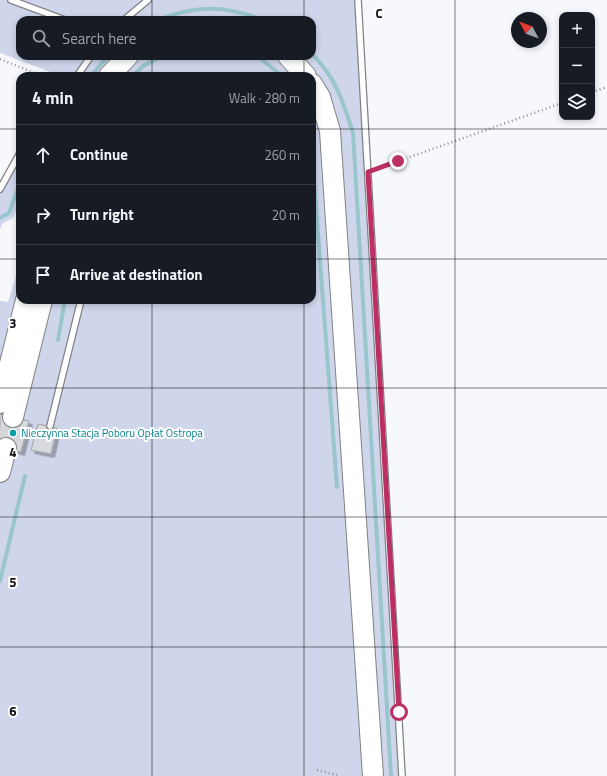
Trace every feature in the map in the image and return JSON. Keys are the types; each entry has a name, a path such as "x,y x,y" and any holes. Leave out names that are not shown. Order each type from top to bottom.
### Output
{"highway":[{"path":"113,72 124,60"},
{"path":"292,60 302,72"},
{"path":"316,90 320,97 330,131 373,776"},
{"path":"7,410 25,304"},
{"path":"7,410 41,304"},
{"path":"0,472 6,448"}],"lane":[{"path":"11,0 55,16"},
{"path":"129,16 148,0"},
{"path":"358,0 402,776"},
{"path":"80,72 88,60"},
{"path":"0,189 16,160"},
{"path":"50,426 80,304"}],"path":[{"path":"0,59 32,72"},
{"path":"595,91 607,87"},
{"path":"368,172 559,104"},
{"path":"317,770 340,776"}],"shaded area":[{"path":"0,0 358,0 402,776 0,776 0,301 8,302 16,276 16,304 316,304 316,72 50,72 19,60 316,60 316,16 16,16 16,59 0,53"},
{"path":"16,160 16,211 13,218 2,224 0,229 0,189"}],"building":[{"name":"Nieczynna Stacja Poboru Opłat Ostropa","path":"0,414 29,421 21,452 0,446"},
{"path":"38,424 57,428 51,454 31,450"}],"waterway":[{"path":"169,16 198,9 223,9 251,16"},
{"path":"316,58 327,72 338,90 353,133 391,776"},
{"path":"94,72 105,60"},
{"path":"137,72 143,66 155,60"},
{"path":"262,60 277,72"},
{"path":"0,218 9,213 16,194"},
{"path":"316,207 337,487"},
{"path":"58,340 64,304"},
{"path":"0,581 25,476"}],"tunnel":[{"path":"6,448 13,417"}],"place":[{"name":"Nieczynna Stacja Poboru Opłat Ostropa","path":"13,433"}],"route":[{"path":"398,161 368,172 399,712"}]}
